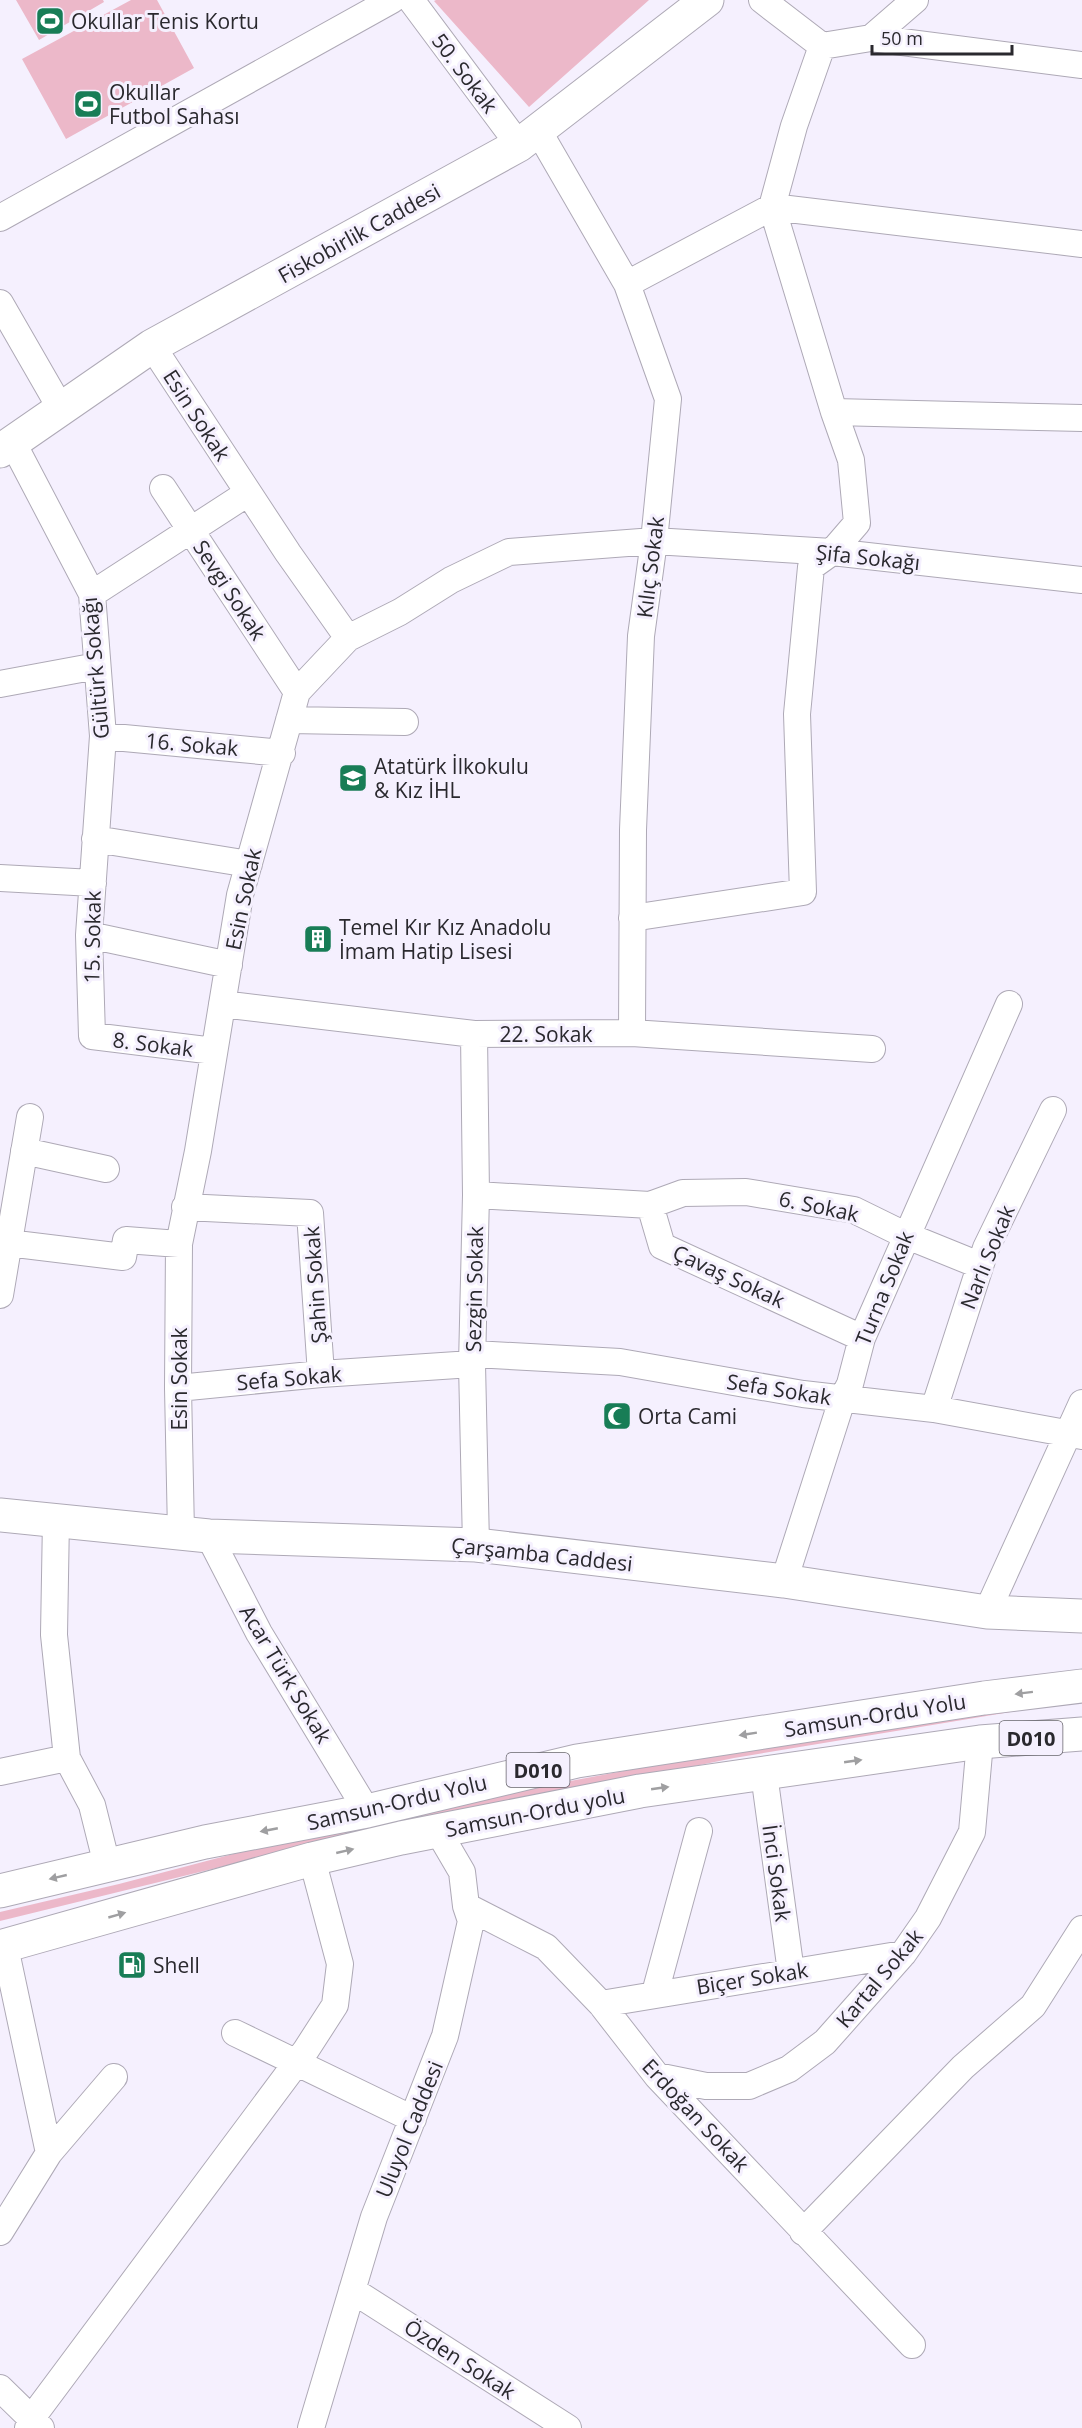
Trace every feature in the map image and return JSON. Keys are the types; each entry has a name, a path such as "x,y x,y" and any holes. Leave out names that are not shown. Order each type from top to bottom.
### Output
{"main road":[{"name":"Fiskobirlik Caddesi","path":"6,447 152,346 529,139 707,0"},
{"name":"Çarşamba Caddesi","path":"0,1515 195,1534 476,1545 784,1581 987,1612 1080,1619"},
{"name":"Samsun-Ordu Yolu","path":"0,1891 205,1842 367,1811 577,1761 984,1698 1082,1686"},
{"name":"Samsun-Ordu yolu","path":"2,1947 312,1859 438,1831 640,1791 980,1742 1082,1734"}],"street":[{"path":"0,218 392,0"},
{"name":"50. Sokak","path":"411,0 529,139"},
{"path":"762,0 822,46 871,38 1082,65"},
{"path":"871,38 915,0"},
{"path":"632,918 802,892 796,714 811,567 832,552 857,523 852,460 834,412 772,207 794,126 822,46"},
{"name":"Kılıç Sokak","path":"529,139 627,284 668,399 654,542 641,636 632,918 632,1033"},
{"path":"627,284 772,207 1082,244"},
{"path":"0,303 61,409"},
{"name":"Esin Sokak","path":"152,346 248,493 348,638 297,692 282,753 240,895 198,1151 185,1207 179,1244 178,1388 195,1534"},
{"path":"834,412 1082,418"},
{"name":"Gültürk Sokağı","path":"6,447 92,594 103,736 95,839"},
{"name":"Sevgi Sokak","path":"163,488 297,692"},
{"path":"92,594 248,493"},
{"name":"Şifa Sokağı","path":"348,638 400,612 451,580 509,552 654,542 832,552 1082,580"},
{"path":"0,684 97,666"},
{"path":"290,720 405,722"},
{"name":"16. Sokak","path":"103,736 282,753"},
{"path":"95,839 249,864"},
{"name":"15. Sokak","path":"92,1036 89,935 95,839"},
{"path":"0,878 93,884"},
{"path":"89,935 229,965"},
{"name":"22. Sokak","path":"222,1004 474,1034 632,1033 872,1049"},
{"name":"Turna Sokak","path":"784,1581 842,1400 850,1384 862,1338 905,1235 1009,1005"},
{"name":"Sezgin Sokak","path":"474,1034 476,1195 473,1359 476,1545"},
{"name":"8. Sokak","path":"92,1036 214,1051"},
{"name":"Narlı Sokak","path":"934,1409 979,1265 1053,1110"},
{"path":"0,1295 30,1117"},
{"path":"24,1151 106,1169"},
{"name":"6. Sokak","path":"650,1205 683,1193 746,1192 854,1210 905,1235 979,1265"},
{"path":"476,1195 650,1205"},
{"name":"Çavaş Sokak","path":"650,1205 662,1246 862,1338"},
{"name":"Şahin Sokak","path":"185,1207 310,1213 321,1374"},
{"path":"8,1243 123,1257 126,1240 179,1244"},
{"name":"Sefa Sokak","path":"178,1388 473,1359 620,1362 842,1400 934,1409 1075,1435"},
{"path":"987,1612 1075,1435 1082,1403"},
{"path":"56,1519 54,1635 67,1758 92,1804 107,1865"},
{"name":"Acar Türk Sokak","path":"195,1534 367,1811"},
{"name":"Kartal Sokak","path":"657,2076 706,2086 749,2086 789,2069 825,2042 903,1954 928,1918 972,1832 980,1742"},
{"path":"0,1772 67,1758"},
{"name":"İnci Sokak","path":"764,1774 791,1972"},
{"name":"Uluyol Caddesi","path":"310,2428 374,2217 446,2036 471,1921 466,1906 462,1872 438,1831"},
{"path":"655,1993 699,1831"},
{"path":"0,2388 33,2425 296,2063 335,2005 340,1964 312,1859"},
{"name":"Erdoğan Sokak","path":"466,1906 546,1947 602,2004 657,2076 912,2346"},
{"path":"803,2232 963,2067 1033,2006 1082,1929"},
{"path":"2,1947 49,2153"},
{"name":"Biçer Sokak","path":"602,2004 655,1993 903,1954"},
{"path":"235,2033 413,2119"},
{"path":"2,2221 49,2153 114,2077"},
{"name":"Özden Sokak","path":"352,2290 568,2428"}],"shaded area":[{"name":"Okullar Tenis Kortu","path":"16,0 103,0 104,2 39,40"},
{"name":"Okullar Futbol Sahası","path":"131,0 157,0 194,68 66,139 22,59"},
{"path":"649,0 529,107 434,1"},
{"path":"1082,1700 734,1758 273,1854 0,1921 0,1912 119,1884 359,1821 671,1762"}],"place":[{"name":"Okullar Tenis Kortu","path":"50,21"},
{"name":"Okullar Futbol Sahası","path":"88,104"},
{"name":"Atatürk İlkokulu & Kız İHL","path":"353,778"},
{"name":"Temel Kır Kız Anadolu İmam Hatip Lisesi","path":"318,939"},
{"name":"Orta Cami","path":"617,1416"},
{"name":"Shell","path":"132,1965"}]}
